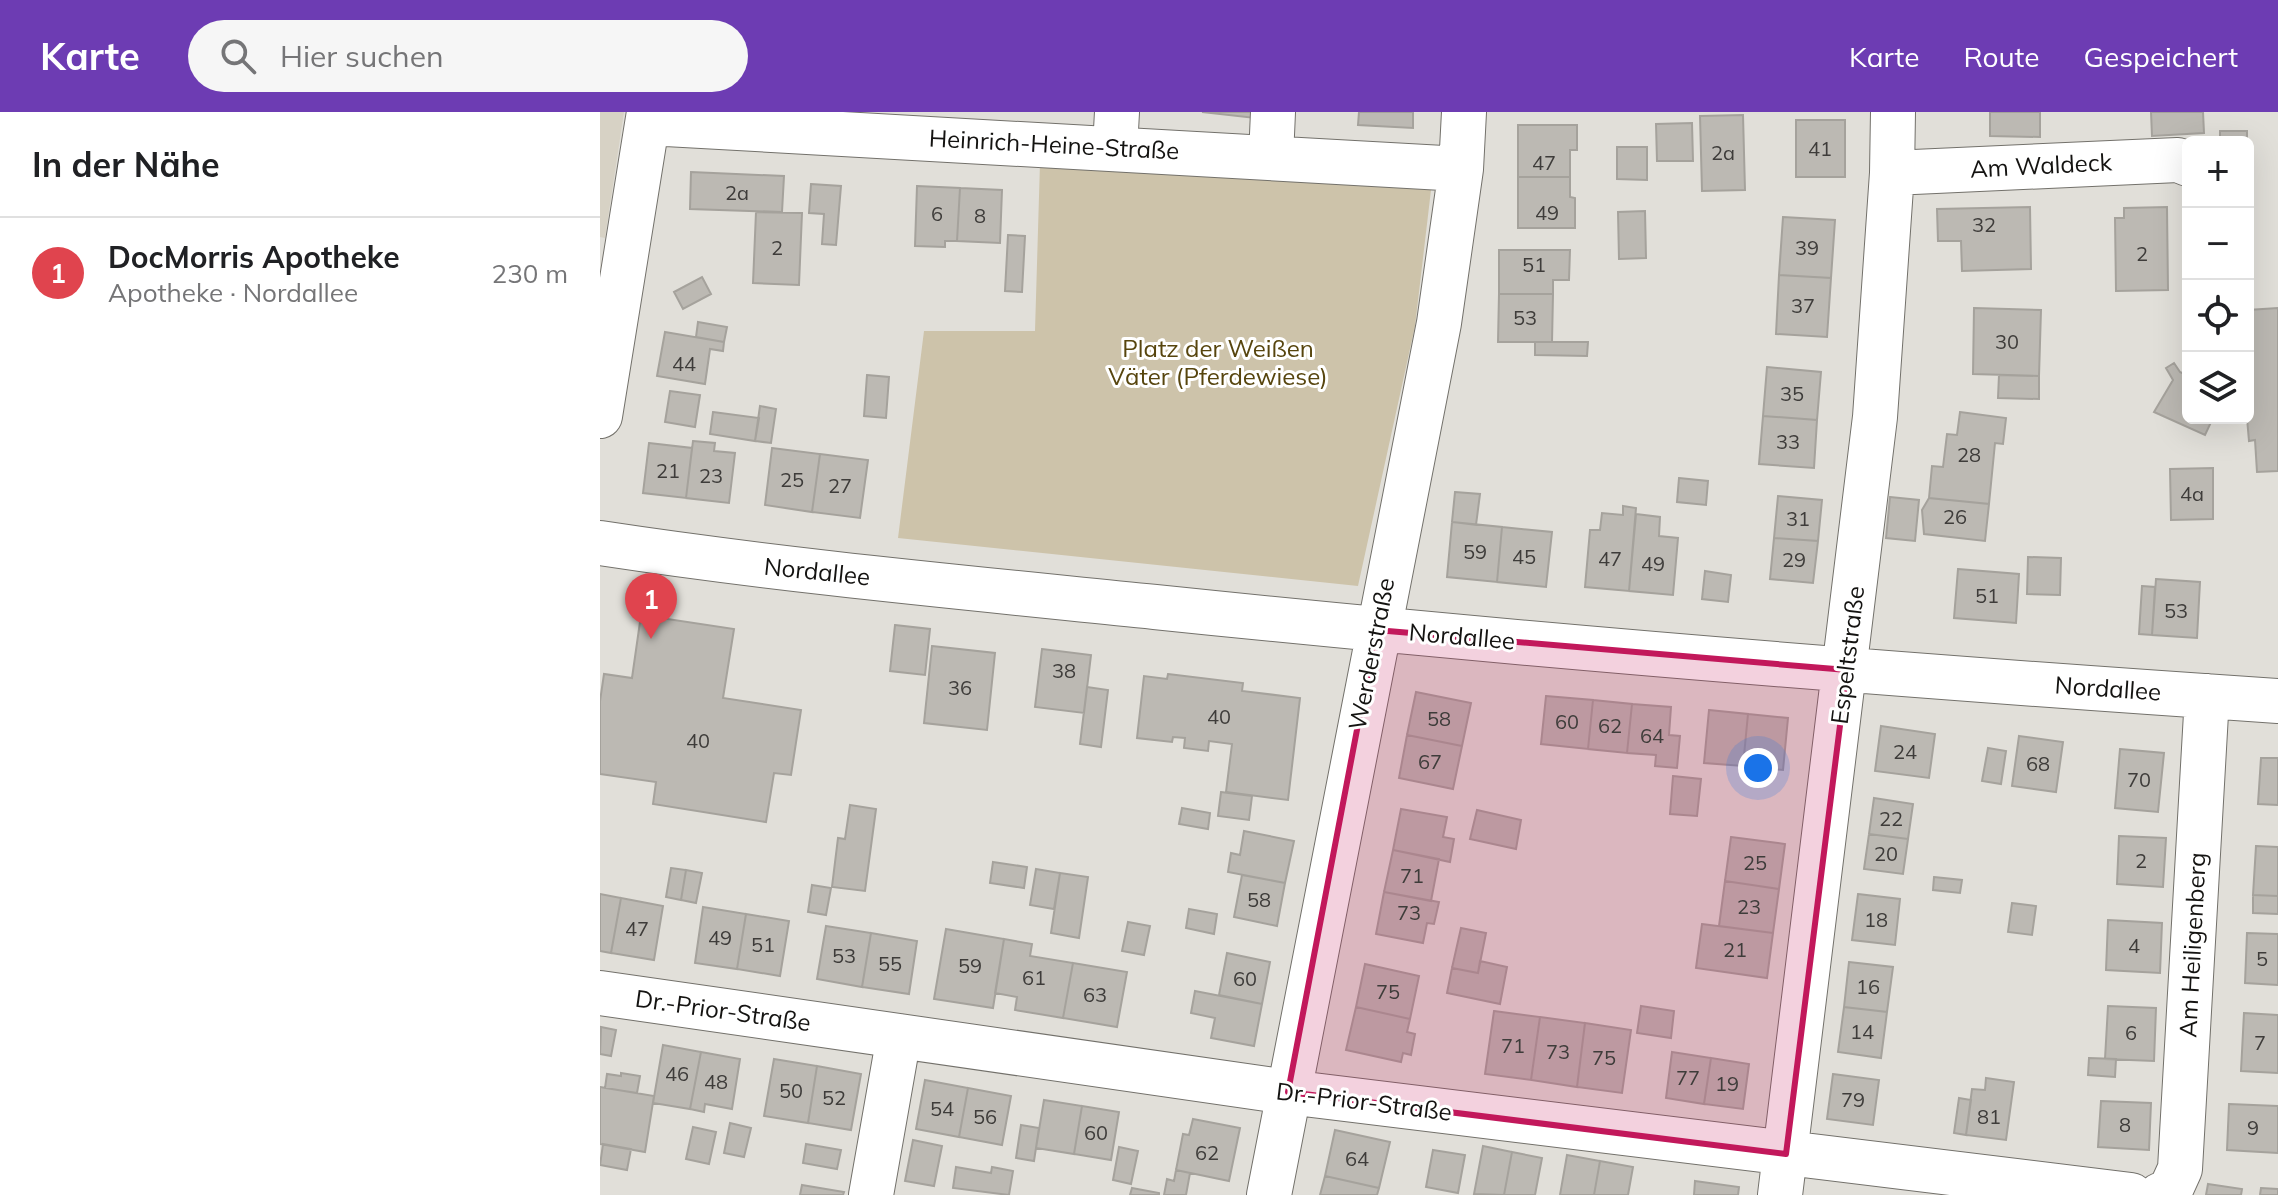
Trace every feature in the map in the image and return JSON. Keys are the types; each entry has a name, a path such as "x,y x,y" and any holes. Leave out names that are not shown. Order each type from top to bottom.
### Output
{"street":[{"path":"1271,157 1273,112"},
{"name":"Werderstraße","path":"1269,1195 1376,630 1439,323 1461,169 1464,112"},
{"name":"Espeltstraße","path":"1783,1174 1847,670 1875,417 1892,173 1893,112"},
{"path":"600,416 648,117"},
{"name":"Heinrich-Heine-Straße","path":"648,117 1116,130 1271,157 1461,169"},
{"name":"Am Waldeck","path":"1892,173 2182,162"},
{"name":"Nordallee","path":"600,543 746,565 1376,630 1847,670 2278,701"},
{"name":"Am Heiligenberg","path":"2154,1194 2180,1169 2207,696"},
{"name":"Dr.-Prior-Straße","path":"600,993 1288,1092 1783,1174 2154,1194"},
{"path":"871,1195 899,1036"}],"highlighted area":[{"path":"1376,630 1847,670 1786,1154 1288,1092"}],"shaded area":[{"path":"600,112 624,112 605,238 600,237"}],"green space":[{"name":"Platz der Weißen Väter (Pferdewiese)","path":"1040,163 1431,190 1415,326 1358,586 898,538 924,331 1035,331"}],"building":[{"path":"1202,112 1256,112 1255,118"},
{"path":"1359,112 1413,112 1413,128 1358,125"},
{"path":"1990,112 2040,112 2040,137 1990,136"},
{"path":"2151,112 2203,112 2204,133 2152,136"},
{"path":"1743,115 1745,190 1702,191 1700,116"},
{"path":"1796,120 1845,120 1845,177 1796,177"},
{"path":"1692,123 1693,161 1657,161 1656,124"},
{"path":"1518,125 1577,125 1577,150 1570,150 1570,177 1518,177"},
{"path":"2220,131 2247,131 2247,136 2220,136"},
{"path":"1617,147 1647,147 1647,180 1617,179"},
{"path":"691,172 784,176 782,212 690,209"},
{"path":"1518,177 1570,177 1570,197 1575,198 1575,228 1518,228"},
{"path":"811,184 841,186 836,245 822,244 824,214 809,213"},
{"path":"917,186 960,188 957,241 945,241 945,247 915,246"},
{"path":"960,188 1002,190 1000,243 957,241"},
{"path":"2030,207 2031,269 1962,271 1961,241 1938,241 1937,209"},
{"path":"2167,207 2168,290 2116,291 2115,218 2124,218 2124,208"},
{"path":"1645,211 1646,258 1619,259 1618,212"},
{"path":"756,212 802,213 799,285 753,283"},
{"path":"1783,217 1835,220 1831,278 1779,275"},
{"path":"1008,235 1025,236 1022,292 1005,291"},
{"path":"1499,250 1570,250 1569,280 1553,280 1553,294 1499,294"},
{"path":"1779,275 1831,278 1827,337 1776,334"},
{"path":"702,277 711,294 683,309 674,292"},
{"path":"1499,294 1553,294 1552,342 1498,342"},
{"path":"1974,308 2041,310 2039,376 1973,374"},
{"path":"2278,308 2278,471 2257,472 2255,440 2249,441 2248,424 2254,424 2254,310"},
{"path":"698,322 727,327 724,342 696,337"},
{"path":"665,332 724,342 723,351 710,349 705,384 657,376"},
{"path":"1535,342 1588,342 1587,356 1535,355"},
{"path":"2174,363 2182,373 2182,424 2210,424 2205,435 2154,412 2173,380 2166,368"},
{"path":"1767,367 1821,372 1817,420 1763,416"},
{"path":"867,375 889,377 886,418 864,416"},
{"path":"1999,375 2039,376 2039,399 1998,398"},
{"path":"670,391 700,395 695,427 665,422"},
{"path":"760,406 776,409 771,443 755,441"},
{"path":"713,412 759,418 755,441 710,434"},
{"path":"1960,412 2006,418 2003,444 1995,443 1989,504 1929,498 1932,466 1943,467 1947,434 1957,435"},
{"path":"1763,416 1817,420 1814,468 1759,464"},
{"path":"693,441 715,443 714,451 735,453 729,503 686,498"},
{"path":"649,443 692,448 686,498 643,493"},
{"path":"772,448 820,454 812,512 765,505"},
{"path":"820,454 868,460 860,518 812,512"},
{"path":"2213,468 2213,519 2171,520 2170,469"},
{"path":"1679,478 1708,481 1706,505 1677,502"},
{"path":"1455,492 1480,494 1476,525 1452,522"},
{"path":"1778,496 1822,500 1818,541 1774,538"},
{"path":"1890,497 1919,500 1915,541 1886,538"},
{"path":"1929,498 1989,504 1985,541 1924,534 1922,510"},
{"path":"1623,506 1636,508 1629,591 1585,587 1590,530 1600,530 1602,513 1623,515"},
{"path":"1636,514 1660,517 1659,536 1678,538 1673,595 1629,591"},
{"path":"1452,522 1502,527 1497,582 1447,577"},
{"path":"1502,527 1552,532 1546,587 1497,582"},
{"path":"1774,538 1818,541 1813,583 1770,579"},
{"path":"2028,557 2061,558 2060,595 2027,594"},
{"path":"1958,569 2019,574 2016,623 1954,618"},
{"path":"1705,571 1731,575 1728,602 1702,599"},
{"path":"2156,579 2200,582 2197,638 2152,635"},
{"path":"2142,586 2155,587 2152,635 2139,634"},
{"path":"641,615 734,629 723,698 801,710 791,775 774,773 766,822 653,804 656,782 600,774 600,701 604,674 632,678"},
{"path":"895,625 930,629 925,675 890,671"},
{"path":"932,646 995,653 987,730 924,723"},
{"path":"1042,649 1091,655 1084,713 1035,707"},
{"path":"1168,674 1243,683 1242,691 1300,698 1288,800 1226,792 1232,744 1209,741 1208,751 1184,748 1185,738 1173,737 1172,742 1137,738 1144,676 1167,679"},
{"path":"1087,687 1108,690 1101,747 1080,744"},
{"path":"1416,692 1471,703 1462,746 1407,735"},
{"path":"1546,696 1593,700 1588,749 1541,744"},
{"path":"1593,700 1632,704 1627,753 1588,749"},
{"path":"1632,704 1671,707 1669,735 1680,736 1677,768 1655,766 1656,755 1627,753"},
{"path":"1709,710 1748,714 1743,766 1704,763"},
{"path":"1748,714 1788,718 1783,770 1743,766"},
{"path":"1881,726 1935,734 1929,778 1875,771"},
{"path":"1407,735 1462,746 1453,789 1399,778"},
{"path":"2019,736 2063,742 2056,792 2012,786"},
{"path":"1988,748 2006,751 2001,784 1982,781"},
{"path":"2120,749 2164,753 2158,812 2115,808"},
{"path":"2261,758 2278,758 2278,805 2258,804"},
{"path":"1673,776 1701,779 1697,816 1670,814"},
{"path":"1221,792 1252,796 1249,820 1218,816"},
{"path":"1874,798 1913,804 1908,839 1869,834"},
{"path":"850,805 876,809 865,891 832,887 838,838 845,839"},
{"path":"1182,808 1210,813 1208,829 1179,824"},
{"path":"1401,809 1447,817 1443,837 1454,839 1450,862 1393,850"},
{"path":"1477,810 1521,820 1516,849 1470,839"},
{"path":"1244,831 1294,841 1285,883 1228,872 1231,853 1240,855"},
{"path":"1869,834 1908,839 1903,874 1864,869"},
{"path":"2119,836 2166,838 2163,887 2117,884"},
{"path":"1731,837 1785,844 1779,889 1725,881"},
{"path":"2256,846 2278,847 2278,896 2253,895"},
{"path":"1393,850 1439,859 1431,901 1384,892"},
{"path":"993,862 1027,867 1024,888 990,883"},
{"path":"671,868 686,870 681,900 666,897"},
{"path":"1036,869 1060,873 1054,909 1030,905"},
{"path":"686,870 702,873 696,903 681,900"},
{"path":"1060,873 1088,877 1079,938 1051,933"},
{"path":"1242,875 1285,883 1277,926 1234,917"},
{"path":"1934,877 1962,880 1960,893 1933,890"},
{"path":"1725,881 1779,889 1773,933 1719,926"},
{"path":"812,885 831,888 826,915 808,912"},
{"path":"1384,892 1439,902 1434,924 1427,923 1423,943 1376,934"},
{"path":"600,894 621,898 611,953 600,951"},
{"path":"1858,894 1900,899 1895,945 1852,940"},
{"path":"2253,895 2278,896 2278,914 2253,913"},
{"path":"621,898 663,906 654,960 611,953"},
{"path":"2012,903 2036,906 2032,935 2008,932"},
{"path":"703,907 746,914 737,969 695,963"},
{"path":"1189,909 1217,914 1214,934 1186,928"},
{"path":"746,914 789,921 780,976 737,969"},
{"path":"2108,920 2162,923 2160,973 2106,970"},
{"path":"1128,922 1150,926 1144,955 1122,951"},
{"path":"1702,924 1773,933 1767,978 1696,968"},
{"path":"826,926 871,933 862,987 817,979"},
{"path":"1461,928 1486,933 1478,973 1452,968"},
{"path":"946,929 1004,939 993,1008 934,999"},
{"path":"871,933 917,941 909,994 862,987"},
{"path":"2247,933 2278,934 2278,985 2245,983"},
{"path":"1004,939 1032,944 1030,956 1073,963 1063,1018 1015,1010 1017,997 995,993"},
{"path":"1227,953 1270,962 1262,1004 1219,995"},
{"path":"1480,961 1507,967 1500,1004 1447,993 1452,968 1478,973"},
{"path":"1849,962 1893,967 1887,1012 1844,1007"},
{"path":"1073,963 1127,972 1117,1027 1063,1018"},
{"path":"1365,964 1419,976 1410,1019 1356,1007"},
{"path":"1195,991 1262,1004 1254,1046 1211,1038 1215,1018 1191,1013"},
{"path":"1641,1006 1674,1011 1671,1038 1637,1033"},
{"path":"2108,1006 2156,1008 2154,1061 2105,1059"},
{"path":"1356,1007 1410,1019 1407,1032 1415,1034 1411,1055 1403,1053 1401,1062 1346,1050"},
{"path":"1844,1007 1887,1012 1881,1058 1838,1052"},
{"path":"1494,1011 1540,1017 1531,1080 1485,1074"},
{"path":"2244,1013 2278,1015 2278,1073 2241,1071"},
{"path":"1540,1017 1585,1023 1577,1087 1531,1080"},
{"path":"1585,1023 1631,1030 1622,1093 1577,1087"},
{"path":"601,1027 616,1030 611,1056 600,1054"},
{"path":"663,1045 701,1052 690,1109 653,1103"},
{"path":"701,1052 740,1059 732,1109 705,1104 704,1112 690,1109"},
{"path":"1672,1052 1711,1058 1704,1104 1666,1098"},
{"path":"1711,1058 1749,1064 1743,1109 1704,1104"},
{"path":"2089,1058 2116,1059 2115,1077 2088,1075"},
{"path":"774,1059 817,1066 808,1123 764,1116"},
{"path":"817,1066 861,1074 851,1130 808,1123"},
{"path":"621,1073 640,1076 637,1093 605,1088 607,1074 621,1076"},
{"path":"1833,1074 1879,1080 1873,1125 1827,1119"},
{"path":"1986,1078 2014,1082 2006,1140 1966,1135 1972,1089 1985,1090"},
{"path":"925,1080 968,1088 959,1137 916,1129"},
{"path":"600,1087 654,1096 645,1152 600,1144"},
{"path":"968,1088 1011,1096 1002,1145 959,1137"},
{"path":"1959,1098 1971,1100 1966,1135 1954,1133"},
{"path":"1044,1100 1082,1106 1074,1154 1036,1148"},
{"path":"2101,1101 2151,1103 2149,1150 2098,1147"},
{"path":"2229,1104 2278,1106 2278,1153 2227,1150"},
{"path":"1082,1106 1119,1112 1111,1160 1074,1154"},
{"path":"1193,1119 1240,1128 1229,1181 1176,1170 1183,1134 1189,1135"},
{"path":"730,1123 751,1128 744,1157 724,1153"},
{"path":"1021,1125 1039,1128 1034,1161 1016,1158"},
{"path":"693,1127 716,1132 709,1164 686,1159"},
{"path":"1335,1130 1390,1142 1379,1188 1325,1176"},
{"path":"913,1140 942,1146 934,1186 905,1181"},
{"path":"603,1144 631,1149 627,1170 600,1165"},
{"path":"806,1144 841,1150 837,1169 803,1163"},
{"path":"1483,1146 1512,1152 1504,1195 1474,1194"},
{"path":"1119,1147 1138,1151 1131,1184 1113,1180"},
{"path":"1433,1150 1465,1155 1458,1193 1426,1187"},
{"path":"1512,1152 1542,1158 1535,1195 1504,1195"},
{"path":"1567,1155 1600,1161 1594,1195 1560,1195"},
{"path":"1600,1161 1633,1167 1628,1195 1594,1195"},
{"path":"956,1167 991,1173 992,1167 1013,1171 1009,1195 953,1188"},
{"path":"1176,1170 1190,1173 1186,1195 1164,1195 1167,1179 1174,1181"},
{"path":"1325,1176 1379,1188 1377,1195 1320,1195"},
{"path":"1695,1181 1739,1187 1738,1195 1694,1195"},
{"path":"2208,1184 2242,1189 2241,1195 2206,1195"},
{"path":"802,1185 844,1192 843,1195 800,1195"},
{"path":"1132,1188 1159,1193 1159,1195 1130,1195"},
{"path":"2261,1188 2278,1189 2278,1195 2260,1195"}],"place":[{"name":"DocMorris Apotheke","path":"651,639"}]}
